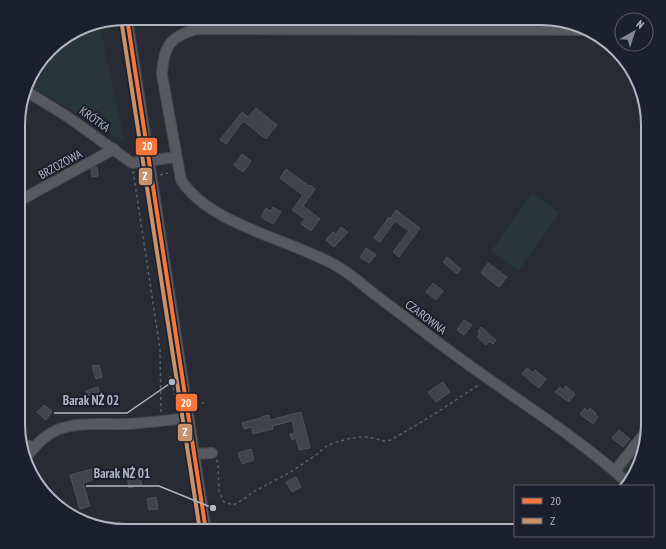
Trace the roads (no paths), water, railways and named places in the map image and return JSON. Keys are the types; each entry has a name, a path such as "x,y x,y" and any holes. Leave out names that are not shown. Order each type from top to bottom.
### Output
{"street":[{"path":"128,25 205,524"},
{"name":"CZAROWNA","path":"573,30 197,29 185,32 176,38 164,52 162,75 181,180 194,196 208,207 230,219 253,230 315,254 341,268 451,352 542,415 624,480"},
{"name":"KRÓTKA","path":"30,93 68,117 132,163 149,161"},
{"name":"BRZOZOWA","path":"25,198 114,149"},
{"path":"149,161 176,157"},
{"path":"30,454 48,434 71,426 162,421 188,418"},
{"path":"614,471 640,439"},
{"path":"27,446 35,447"},
{"path":"194,454 212,453"}],"place":[{"name":"Barak NŻ 02","path":"172,382"},
{"name":"Barak NŻ 01","path":"213,508"}]}
